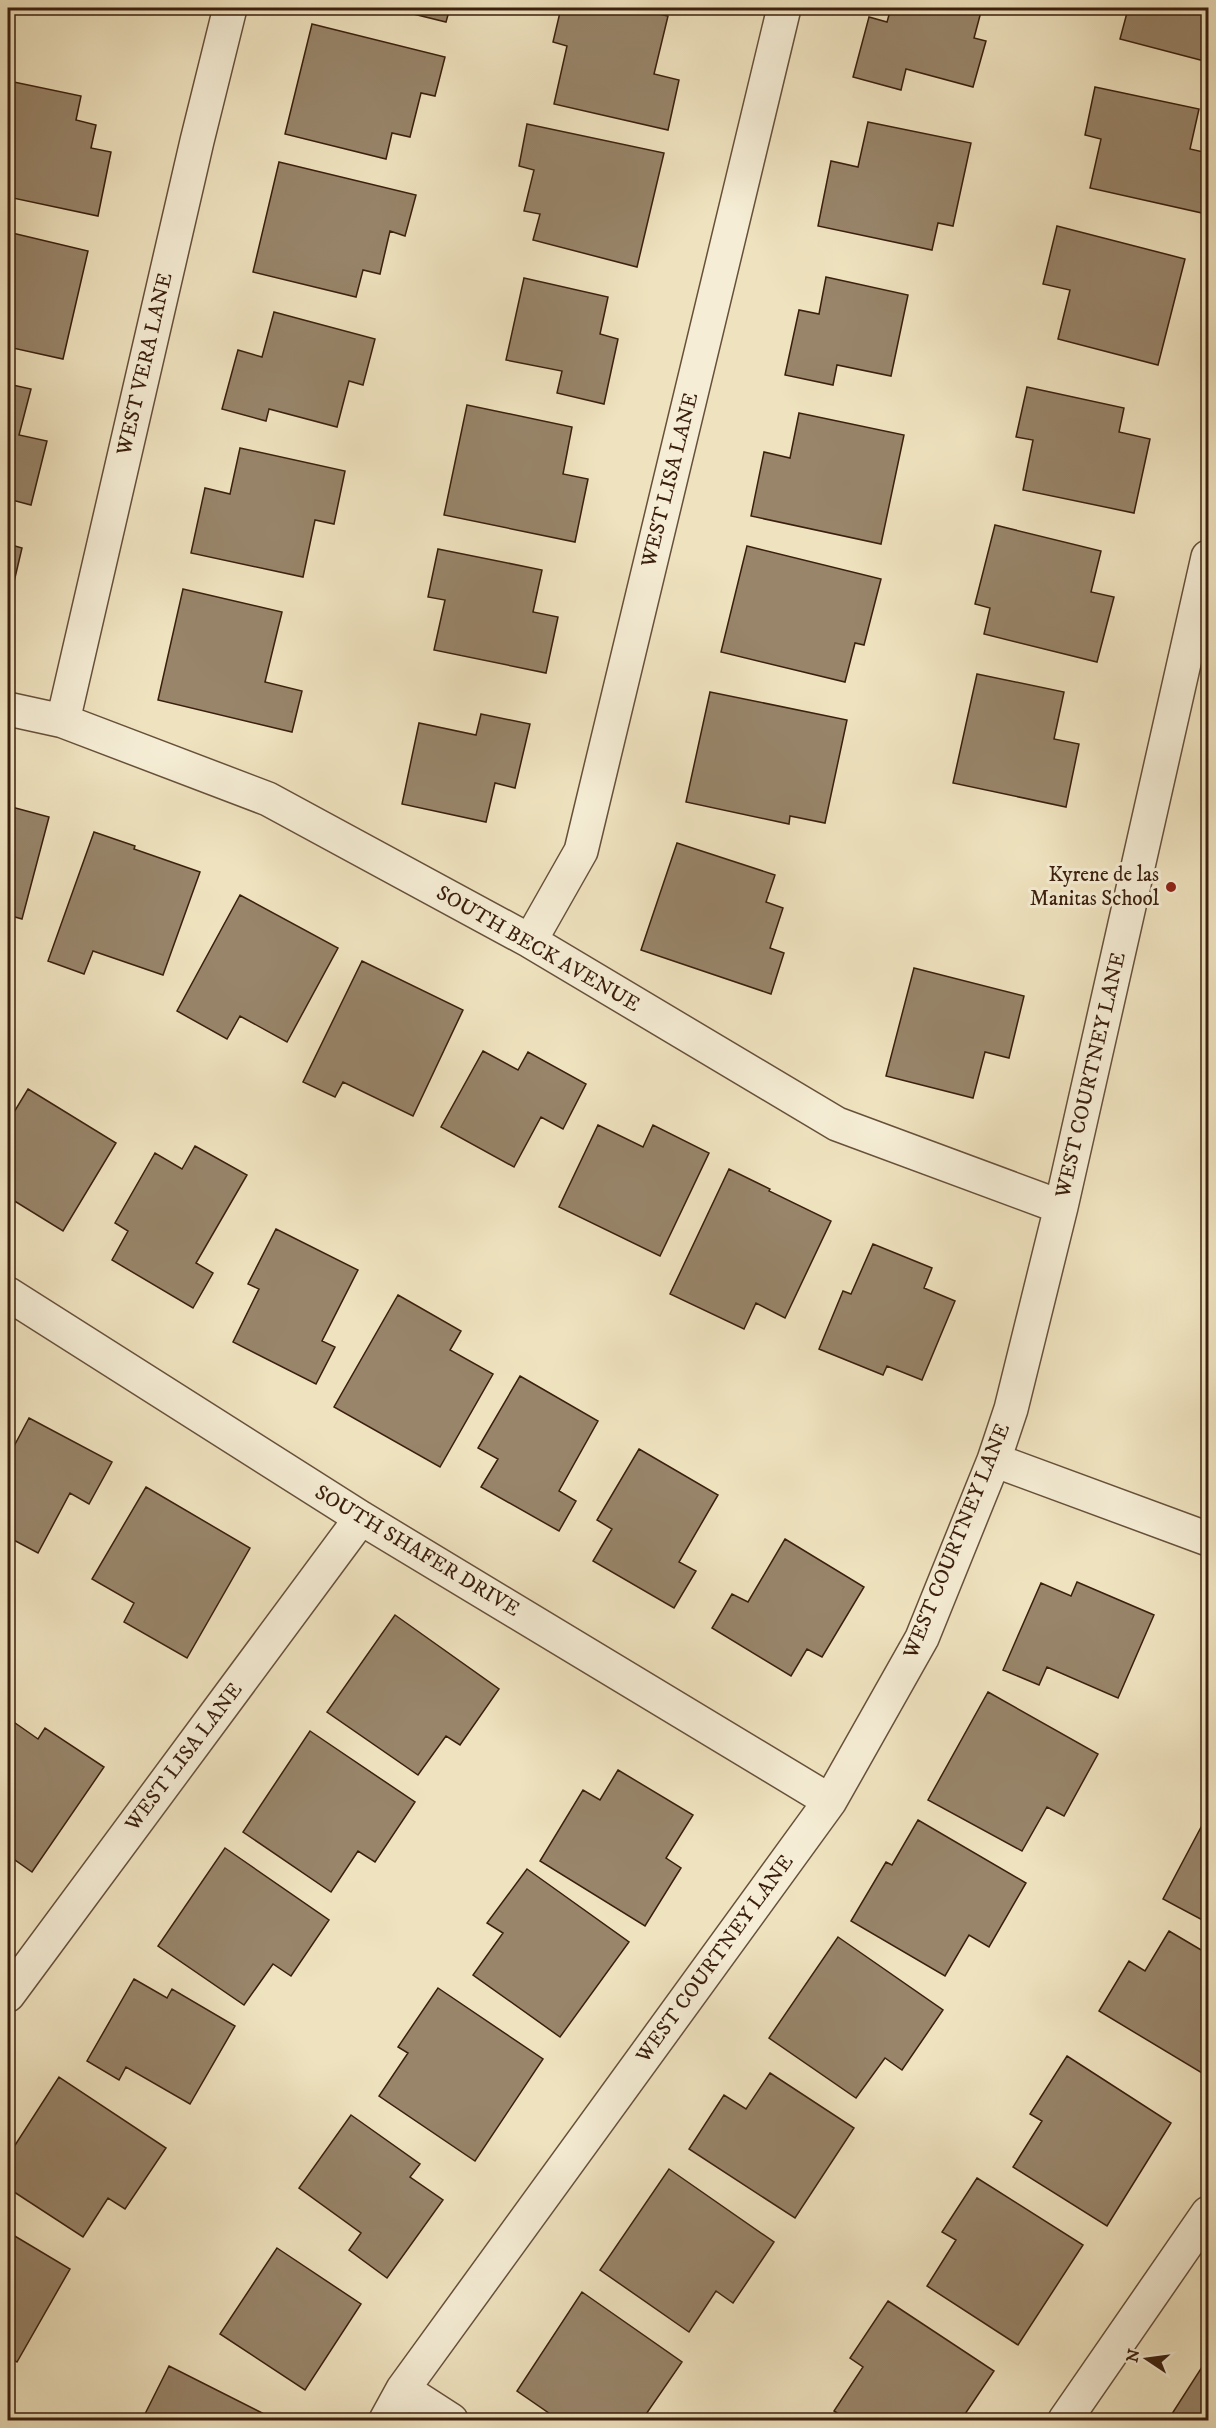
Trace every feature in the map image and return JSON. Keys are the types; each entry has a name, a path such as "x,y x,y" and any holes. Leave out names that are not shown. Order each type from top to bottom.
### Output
{"street":[{"name":"WEST VERA LANE","path":"63,722 197,141 230,8"},
{"name":"WEST LISA LANE","path":"530,941 581,851 784,8"},
{"name":"WEST COURTNEY LANE","path":"386,2421 403,2389 830,1801 922,1638 994,1460 1011,1409 1061,1207 1209,557"},
{"name":"SOUTH BECK AVENUE","path":"8,709 63,722 268,799 530,941 837,1124 1061,1207"},
{"name":"SOUTH SHAFER DRIVE","path":"8,1294 361,1518 830,1801"},
{"path":"994,1460 1209,1539"},
{"name":"WEST LISA LANE","path":"8,1995 361,1518"},
{"path":"1065,2421 1209,2213"},
{"path":"403,2389 451,2421"}],"building":[{"path":"389,8 450,8 446,22"},
{"path":"561,8 630,8 668,16 654,74 679,80 668,130 554,104 567,46 553,42"},
{"path":"891,8 982,8 974,38 986,41 973,87 906,69 901,90 853,77 869,17 887,22"},
{"path":"1123,8 1208,8 1208,62 1120,39 1128,9"},
{"path":"312,24 445,57 435,96 421,93 410,137 392,133 386,159 285,134"},
{"path":"9,81 81,96 76,120 96,125 91,148 111,152 98,216 8,197"},
{"path":"1095,87 1199,109 1190,149 1208,153 1208,182 1202,213 1090,188 1101,139 1085,135"},
{"path":"868,122 971,143 953,226 938,223 932,250 818,226 831,161 858,167"},
{"path":"527,124 664,153 637,267 533,240 540,214 524,211 534,170 519,166"},
{"path":"279,162 416,195 405,236 390,231 380,274 363,270 356,297 253,272"},
{"path":"1057,226 1185,259 1158,365 1058,339 1070,290 1043,284"},
{"path":"8,232 88,251 63,359 8,347"},
{"path":"826,277 908,295 891,376 837,365 833,385 785,375 799,310 819,314"},
{"path":"524,278 608,297 600,334 618,339 604,404 557,393 562,371 506,360"},
{"path":"274,312 375,339 363,385 349,381 337,427 269,409 266,421 222,409 238,350 262,357"},
{"path":"8,384 31,389 19,435 47,441 31,505 8,499"},
{"path":"1027,387 1124,408 1119,432 1150,439 1134,513 1023,490 1033,440 1016,437"},
{"path":"467,405 572,427 563,474 588,479 575,542 444,515"},
{"path":"799,413 904,435 881,544 751,516 764,452 790,458"},
{"path":"240,448 345,471 334,524 315,520 303,577 191,553 205,488 230,494"},
{"path":"995,525 1101,551 1091,592 1114,597 1097,662 984,634 990,608 975,604"},
{"path":"8,544 22,548 9,603 8,602"},
{"path":"747,546 881,579 864,645 855,643 845,682 721,652"},
{"path":"438,549 542,570 533,612 558,617 546,673 434,650 445,600 428,597"},
{"path":"183,589 282,612 265,682 302,691 292,732 158,700"},
{"path":"977,674 1064,692 1054,739 1079,744 1066,807 953,783"},
{"path":"710,692 847,720 825,823 790,816 789,824 686,802"},
{"path":"481,714 530,724 515,788 495,783 486,822 402,804 419,723 476,735"},
{"path":"8,806 49,817 22,919 8,915"},
{"path":"94,832 200,872 163,975 93,951 84,974 48,961"},
{"path":"677,843 775,875 766,902 783,908 770,948 784,953 771,994 641,950"},
{"path":"240,895 338,948 287,1042 240,1016 227,1039 177,1011"},
{"path":"362,961 463,1010 413,1116 343,1082 335,1097 303,1082"},
{"path":"914,968 1024,996 1009,1058 985,1052 973,1098 886,1076"},
{"path":"483,1051 518,1070 528,1052 586,1084 563,1129 541,1117 514,1167 441,1127"},
{"path":"28,1089 116,1143 63,1231 8,1197 8,1122"},
{"path":"598,1125 643,1147 653,1125 709,1153 660,1256 559,1207"},
{"path":"195,1146 247,1175 196,1263 213,1273 193,1308 112,1260 128,1231 115,1223 155,1153 182,1169"},
{"path":"729,1169 831,1221 785,1318 756,1303 744,1329 670,1294"},
{"path":"276,1229 358,1270 322,1341 335,1347 316,1384 233,1342 259,1289 248,1284"},
{"path":"873,1244 932,1268 924,1288 955,1301 922,1380 887,1366 883,1375 819,1349 843,1291 851,1294"},
{"path":"398,1295 461,1331 450,1350 493,1374 440,1467 334,1407"},
{"path":"520,1376 598,1421 559,1491 576,1501 559,1531 481,1487 498,1459 478,1448"},
{"path":"29,1418 112,1462 89,1504 70,1493 38,1553 8,1537 8,1445 13,1448"},
{"path":"639,1449 718,1495 679,1562 696,1571 674,1608 593,1561 612,1529 597,1520"},
{"path":"146,1487 250,1548 187,1658 124,1622 134,1603 92,1579"},
{"path":"785,1539 864,1587 822,1657 807,1649 791,1676 712,1628 732,1594 748,1602"},
{"path":"1077,1582 1154,1615 1118,1698 1047,1667 1039,1685 1003,1670 1041,1583 1071,1596"},
{"path":"395,1615 499,1689 460,1745 446,1736 418,1775 327,1712"},
{"path":"988,1692 1098,1754 1064,1816 1047,1807 1022,1851 928,1800"},
{"path":"8,1718 38,1739 45,1728 104,1767 32,1872 8,1855"},
{"path":"310,1731 415,1802 375,1862 358,1851 331,1892 243,1832"},
{"path":"618,1770 693,1815 666,1858 681,1868 645,1926 540,1861 583,1790 600,1800"},
{"path":"1208,1814 1208,1923 1163,1899"},
{"path":"918,1820 1026,1883 989,1947 969,1935 945,1976 851,1921 886,1862 892,1865"},
{"path":"225,1848 329,1920 291,1976 273,1964 244,2005 158,1946"},
{"path":"527,1869 629,1942 560,2037 473,1975 503,1933 487,1923"},
{"path":"1169,1931 1208,1954 1208,2062 1202,2073 1099,2011 1129,1961 1145,1971"},
{"path":"838,1937 943,2010 902,2070 885,2058 856,2098 769,2038"},
{"path":"134,1979 167,1998 172,1989 235,2026 190,2104 126,2067 119,2080 87,2061"},
{"path":"438,1988 543,2059 475,2161 379,2096 408,2053 398,2047"},
{"path":"1067,2056 1171,2123 1107,2226 1013,2167 1042,2121 1030,2114"},
{"path":"770,2073 854,2128 795,2218 689,2149 724,2095 746,2109"},
{"path":"59,2077 166,2148 125,2209 108,2198 83,2237 8,2188 8,2156"},
{"path":"351,2115 420,2164 410,2177 443,2200 387,2278 349,2250 361,2233 299,2188"},
{"path":"669,2169 774,2242 733,2303 716,2291 689,2332 600,2270"},
{"path":"977,2178 1083,2245 1018,2345 927,2286 956,2240 942,2232"},
{"path":"8,2232 70,2269 17,2362 8,2356"},
{"path":"277,2248 361,2304 305,2390 220,2334"},
{"path":"582,2292 682,2362 642,2420 559,2420 517,2391"},
{"path":"888,2301 994,2371 961,2420 848,2420 834,2411 863,2367 850,2358"},
{"path":"169,2366 276,2420 142,2420"},
{"path":"1202,2367 1208,2371 1208,2420 1168,2420"}],"place":[{"name":"Kyrene de las Manitas School","path":"1171,887"}]}
